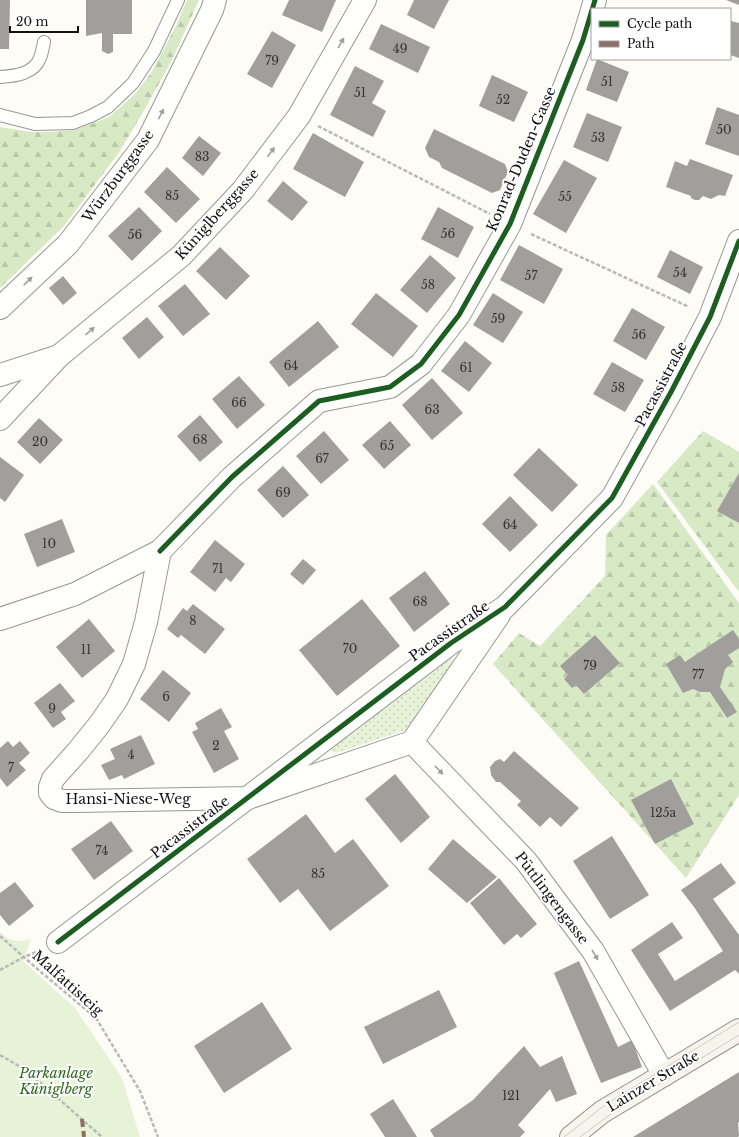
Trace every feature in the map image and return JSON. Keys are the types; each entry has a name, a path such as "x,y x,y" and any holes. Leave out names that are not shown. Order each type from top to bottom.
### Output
{"main road":[{"name":"Lainzer Straße","path":"571,1137 602,1112 739,1030"}],"street":[{"name":"Würzburggasse","path":"0,308 68,244 148,140 212,10 215,0"},
{"name":"Küniglberggasse","path":"59,356 181,256 243,190 299,116 365,0"},
{"name":"Konrad-Duden-Gasse","path":"160,551 232,477 319,401 390,387 421,364 458,315 510,224 583,40 591,11"},
{"name":"Pacassistraße","path":"248,798 412,742 505,607 612,498 671,392 710,317 739,241"},
{"path":"0,375 59,356"},
{"path":"0,418 59,356"},
{"path":"0,619 75,594 160,551"},
{"name":"Hansi-Niese-Weg","path":"160,551 146,622 134,664 117,699 99,725 53,779 50,787 50,793 54,798 62,801 248,798"},
{"name":"Pacassistraße","path":"58,942 450,643 505,607"},
{"name":"Püttlingengasse","path":"412,742 526,860 593,951 664,1075"}],"lane":[{"path":"0,115 35,124 73,123 108,107 133,83 137,77 154,51 178,0"},
{"path":"0,77 15,76 31,70 40,59 44,42"}],"path":[{"path":"0,970 24,957 58,942"},
{"path":"0,1055 26,1070 102,1137"}],"green space":[{"path":"187,0 199,0 173,58 120,151 64,226 0,288 0,127 31,132 75,130 109,117 135,94 151,73 176,26"},
{"path":"703,431 739,452 739,592 657,482"},
{"path":"653,484 739,603 739,795 686,878 493,664 519,633 540,646 605,576 606,535"},
{"path":"448,654 452,658 453,662 406,730 336,753 331,751 329,744"},
{"name":"Parkanlage Küniglberg","path":"0,932 7,938 14,940 22,941 31,939 23,961 75,1008 122,1078 140,1137 0,1137"}],"building":[{"path":"0,0 10,0 9,49 0,49"},
{"path":"86,0 132,0 132,34 113,34 113,52 108,54 102,51 102,33 86,36"},
{"path":"289,0 336,0 322,32 282,15"},
{"path":"414,0 449,0 434,29 407,15"},
{"path":"726,0 739,0 739,5"},
{"path":"731,21 739,23 739,58 731,55"},
{"path":"381,24 430,47 418,73 369,49"},
{"path":"272,31 296,45 272,88 247,74"},
{"path":"597,60 629,72 617,102 586,90"},
{"path":"355,66 384,81 372,103 386,111 373,137 330,115"},
{"path":"492,75 528,92 514,122 479,106"},
{"path":"717,107 739,115 739,156 705,144"},
{"path":"587,113 622,127 608,162 573,147"},
{"path":"434,129 505,164 508,172 500,190 492,193 442,168 439,162 429,157 425,148"},
{"path":"313,133 364,162 345,197 293,169"},
{"path":"199,136 221,153 203,176 182,158"},
{"path":"690,159 733,175 725,196 719,195 711,199 703,196 699,200 695,200 691,198 691,196 666,187 675,161 687,166"},
{"path":"564,160 597,178 566,233 533,214"},
{"path":"167,167 200,199 176,223 144,192"},
{"path":"283,181 308,202 292,221 267,201"},
{"path":"139,207 162,231 132,261 108,236"},
{"path":"438,207 474,227 458,258 421,239"},
{"path":"519,245 563,269 544,304 500,280"},
{"path":"220,247 250,276 226,300 196,271"},
{"path":"670,250 703,267 690,294 657,277"},
{"path":"430,255 456,278 427,313 400,290"},
{"path":"63,276 77,293 63,305 49,288"},
{"path":"185,284 210,314 183,336 158,306"},
{"path":"376,293 418,326 393,357 351,324"},
{"path":"493,293 523,312 503,343 473,325"},
{"path":"632,308 665,327 646,360 613,341"},
{"path":"147,317 164,337 139,359 122,338"},
{"path":"318,321 339,347 289,387 269,362"},
{"path":"465,341 492,363 469,392 441,371"},
{"path":"612,362 644,380 625,412 593,394"},
{"path":"239,376 265,405 237,429 212,399"},
{"path":"432,378 463,413 432,440 402,405"},
{"path":"200,415 223,442 200,462 177,436"},
{"path":"39,418 63,440 40,464 17,442"},
{"path":"390,421 411,445 384,469 362,445"},
{"path":"324,431 349,460 321,484 296,456"},
{"path":"539,448 578,485 552,512 513,475"},
{"path":"0,457 24,475 5,502 0,498"},
{"path":"283,466 309,495 283,518 257,490"},
{"path":"739,473 739,523 717,511"},
{"path":"510,496 538,525 510,552 482,524"},
{"path":"62,519 75,552 37,567 24,534"},
{"path":"215,540 245,564 231,582 226,578 215,592 190,572"},
{"path":"303,559 316,570 303,585 290,574"},
{"path":"425,571 450,604 414,632 389,598"},
{"path":"362,599 400,646 337,696 299,650"},
{"path":"193,604 225,629 205,654 181,635 178,638 167,629 183,608 187,611"},
{"path":"89,619 115,651 82,678 56,647"},
{"path":"733,630 739,639 739,648 728,655 733,662 725,669 720,687 737,712 727,718 710,692 700,692 693,689 683,693 666,664 680,655 685,662"},
{"path":"595,635 620,663 584,694 576,685 572,688 564,679 568,675 560,666"},
{"path":"163,670 191,693 169,722 140,699"},
{"path":"60,683 75,701 61,712 66,719 53,728 34,703"},
{"path":"221,708 232,727 224,731 239,759 214,773 192,732 198,729 195,723"},
{"path":"141,735 155,764 124,779 122,775 109,780 101,765 115,759 110,749"},
{"path":"8,741 13,747 20,741 30,753 19,763 26,770 7,787 0,778 0,748"},
{"path":"514,751 579,808 561,827 550,817 540,827 517,805 521,801 500,782 496,782 491,775 490,767 495,761 500,759 504,762"},
{"path":"395,774 430,817 401,843 365,799"},
{"path":"671,779 694,824 655,844 631,800"},
{"path":"306,814 335,853 353,839 389,886 330,931 298,889 280,903 247,859"},
{"path":"111,821 133,851 94,880 71,849"},
{"path":"612,836 649,895 610,919 573,861"},
{"path":"453,839 497,877 467,903 428,869"},
{"path":"721,863 736,883 713,899 739,935 739,974 735,970 670,1011 631,950 672,922 683,938 658,954 675,981 723,951 681,890"},
{"path":"499,878 537,924 521,938 517,934 504,945 470,903"},
{"path":"15,882 34,906 9,926 0,915 0,893"},
{"path":"579,961 618,1047 632,1040 642,1067 601,1083 554,973"},
{"path":"439,990 457,1027 383,1064 364,1027"},
{"path":"262,1002 292,1049 224,1093 194,1046"},
{"path":"524,1046 540,1067 562,1056 577,1094 556,1102 550,1089 518,1125 525,1132 520,1137 434,1137 430,1130 473,1100"},
{"path":"739,1072 738,1137 633,1137"},
{"path":"393,1099 417,1137 385,1137 370,1114"}],"tram line":[{"path":"564,1137 605,1105 739,1022"},
{"path":"580,1137 611,1114 739,1035"}],"marked path":[{"path":"82,1119 84,1137"}],"cycle path":[{"path":"593,8 595,0"},
{"path":"160,551 232,477 319,401 390,387 421,364 459,315 510,224 583,40 591,13"},
{"path":"58,942 451,643 505,607 612,498 671,392 710,317 739,241"}]}
